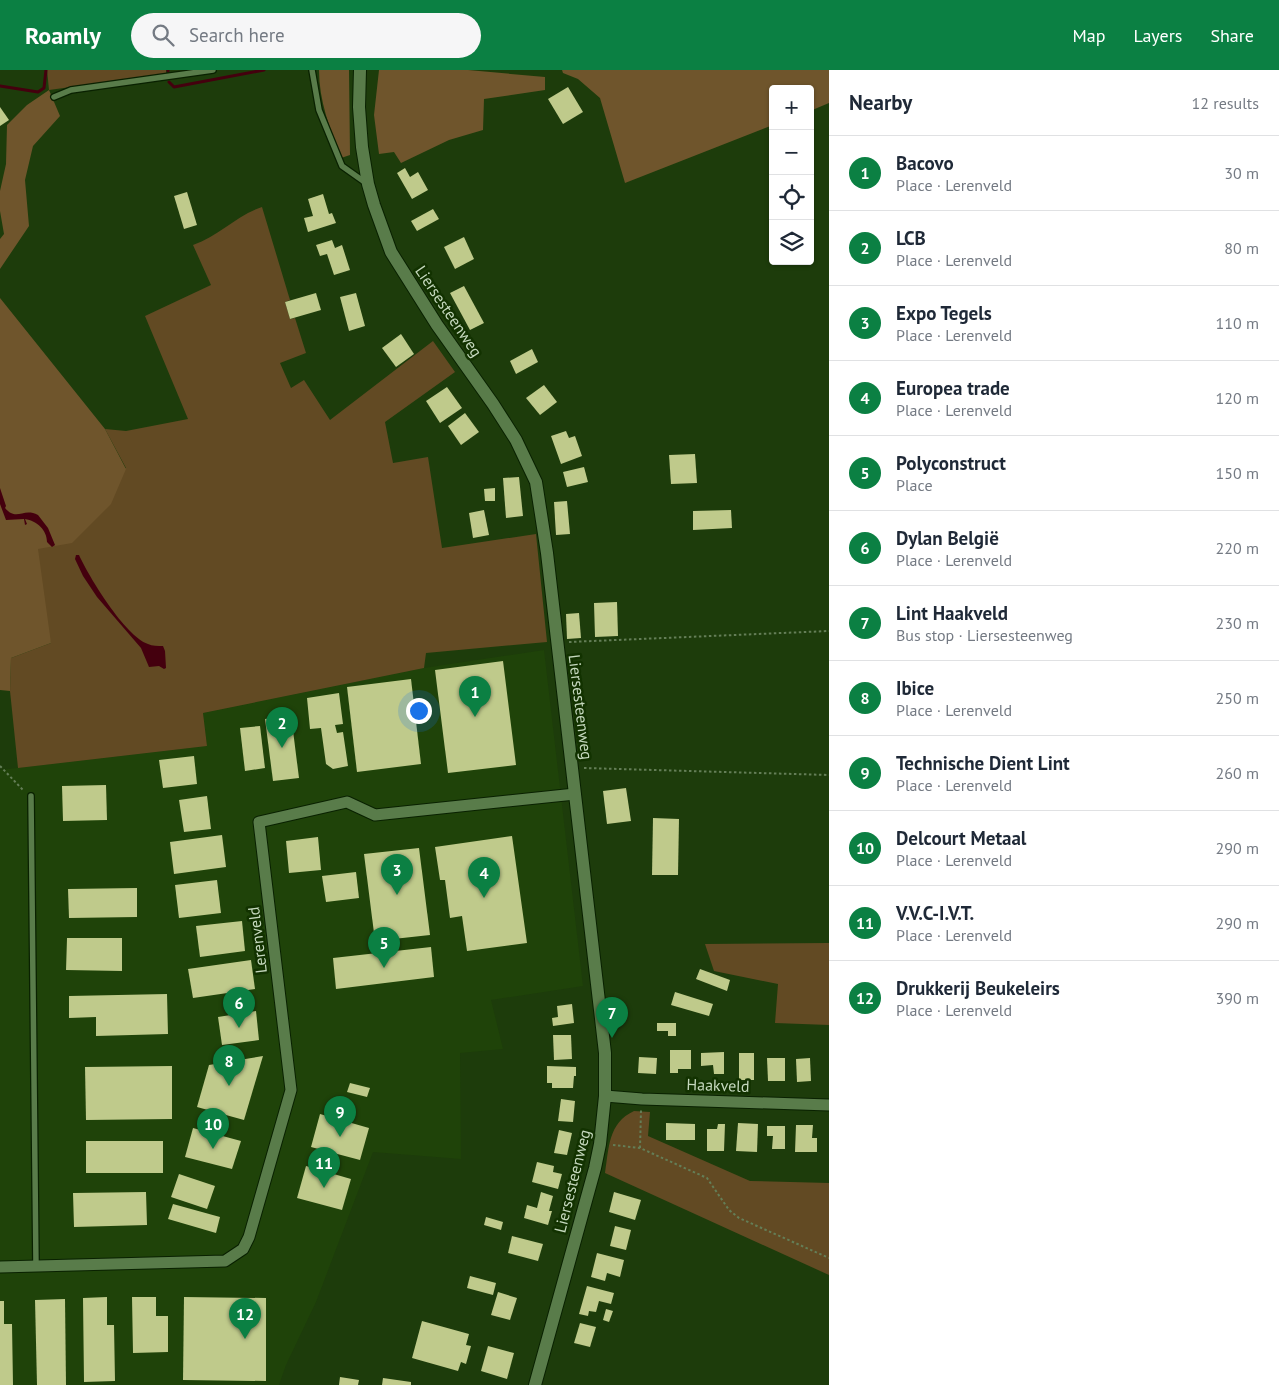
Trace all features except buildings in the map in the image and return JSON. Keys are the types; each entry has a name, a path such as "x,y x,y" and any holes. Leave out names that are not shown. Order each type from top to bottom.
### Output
{"street":[{"name":"Liersesteenweg","path":"360,70 359,115 368,184 391,252 437,325 516,440 536,482 547,553 605,1053 605,1096 600,1144 535,1385"},
{"name":"Lerenveld","path":"0,1266 225,1261 243,1249 249,1237 290,1090 259,822 346,802 375,815 575,794"},
{"name":"Haakveld","path":"605,1096 642,1100 829,1105"}],"lane":[{"path":"54,97 71,90 213,70"},
{"path":"312,70 319,110 342,166 368,184"},
{"path":"31,796 36,1266"}],"path":[{"path":"556,642 829,630"},
{"path":"0,766 16,784 31,796"},
{"path":"572,770 584,768 829,775"},
{"path":"640,1148 642,1100"},
{"path":"600,1144 640,1148 707,1178 728,1210 740,1218 829,1258"}],"shaded area":[{"path":"47,70 166,70 166,74 49,90"},
{"path":"319,70 349,70 350,155 341,158 323,104"},
{"path":"379,70 468,70 545,77 545,90 484,99 483,130 449,140 401,163 394,152 379,154 374,115"},
{"path":"562,70 829,70 829,103 814,109 814,85 769,85 769,127 625,183 600,98 578,79 563,73"},
{"path":"49,90 60,116 33,146 25,180 29,226 0,269 0,239 4,234 0,211 0,191 6,164 7,125 27,105"},
{"path":"262,207 290,300 285,302 290,319 295,318 306,353 280,363 291,388 304,380 330,420 433,341 455,372 385,422 393,463 428,457 442,548 536,534 547,642 426,653 424,668 203,713 207,746 18,768 10,691 11,658 51,643 0,512 126,468 105,429 126,431 188,419 145,316 211,285 193,245 244,215"},
{"path":"0,298 105,429 126,469 111,504 72,543 38,549 51,643 11,658 10,691 0,690"},
{"path":"0,488 5,508 13,514 28,512 38,515 48,528 55,545 52,547 47,542 43,530 34,522 25,519 27,524 25,525 24,519 6,520 0,504"},
{"path":"76,555 79,555 99,591 129,630 148,644 163,646 166,668 164,669 159,666 149,667 141,648 97,597 83,576 75,559"},
{"path":"544,650 583,986 491,1000 503,1049 460,1053 461,1159 373,1152 316,1302 286,1365 279,1385 0,1385 0,770 207,746 203,713 424,668"},
{"path":"829,943 829,1025 775,1023 778,984 714,971 705,944"},
{"path":"634,1111 650,1112 648,1136 750,1181 829,1183 829,1275 605,1173 614,1129 625,1116"}],"waterway":[{"path":"0,86 38,92 44,88 46,70"},
{"path":"169,82 174,87 264,70"}],"place":[{"name":"Bacovo","path":"475,717"},
{"name":"LCB","path":"282,748"},
{"name":"Expo Tegels","path":"397,895"},
{"name":"Europea trade","path":"484,898"},
{"name":"Polyconstruct","path":"384,968"},
{"name":"Dylan België","path":"239,1028"},
{"name":"Lint Haakveld","path":"612,1038"},
{"name":"Ibice","path":"229,1086"},
{"name":"Technische Dient Lint","path":"340,1137"},
{"name":"Delcourt Metaal","path":"213,1149"},
{"name":"V.V.C-I.V.T.","path":"324,1188"},
{"name":"Drukkerij Beukeleirs","path":"245,1339"}]}
